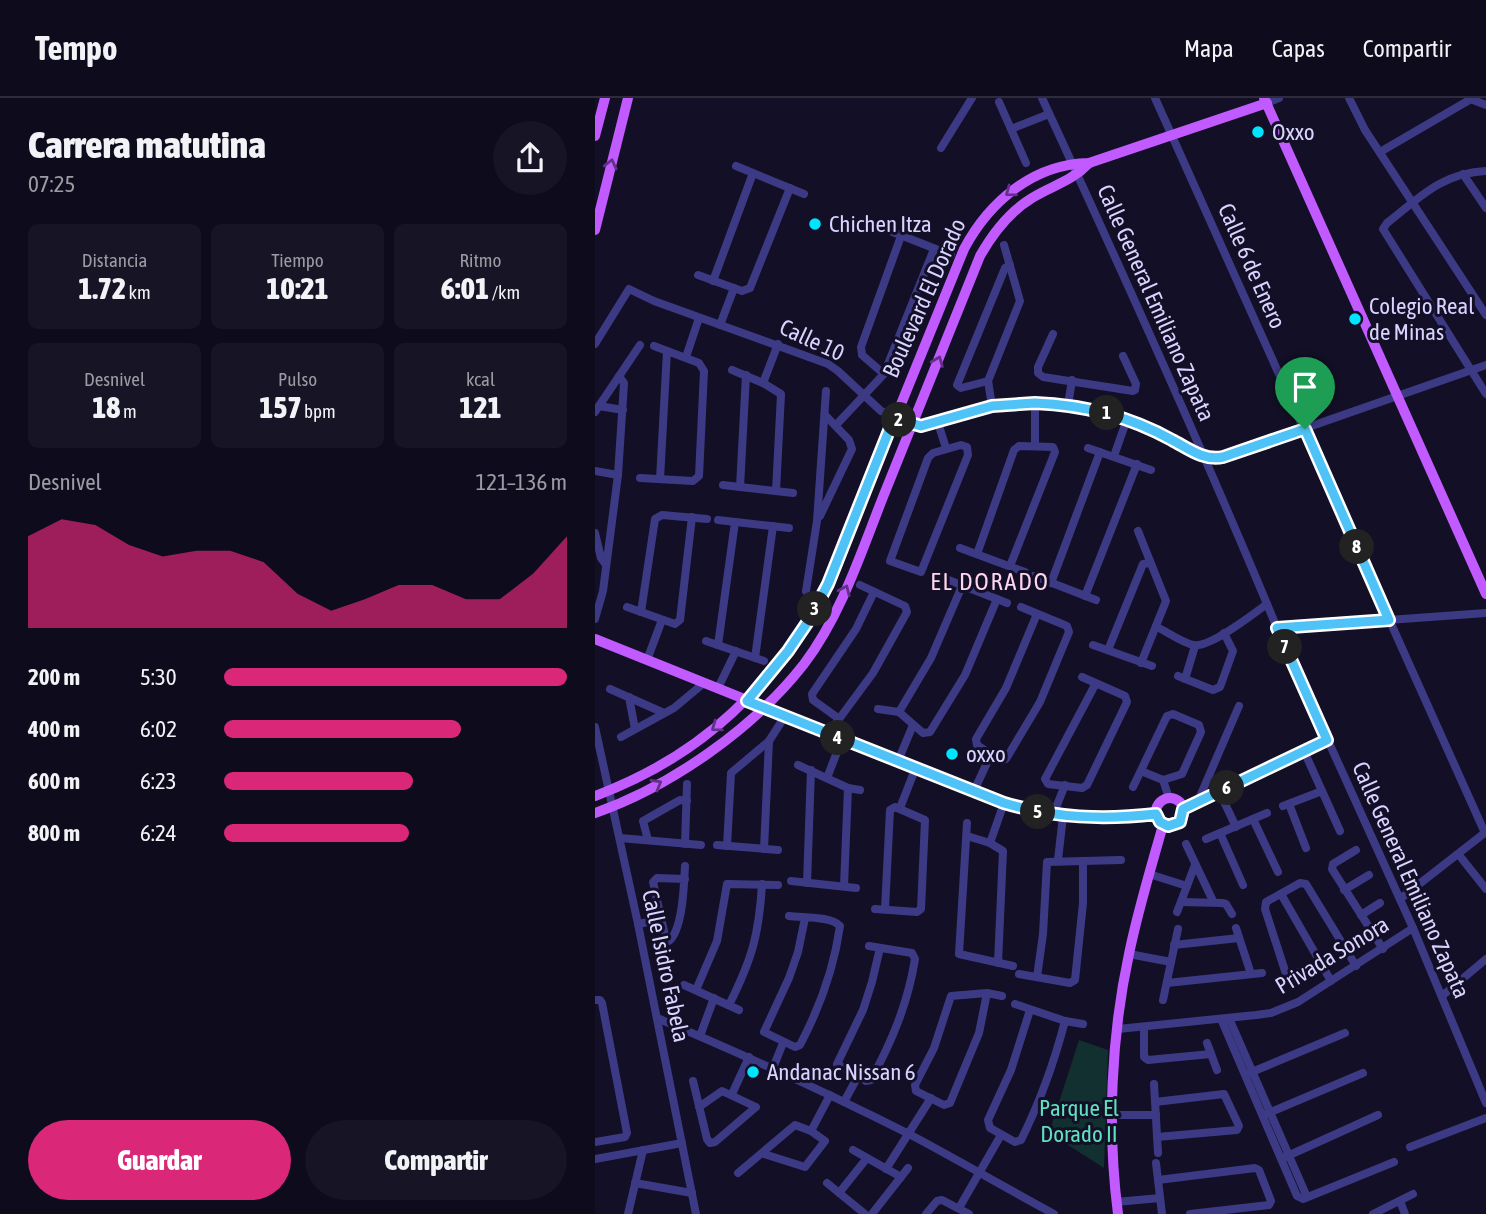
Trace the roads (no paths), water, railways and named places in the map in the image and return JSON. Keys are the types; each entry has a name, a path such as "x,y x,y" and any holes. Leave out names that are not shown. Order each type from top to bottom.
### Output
{"main road":[{"path":"595,136 605,98"},
{"path":"595,230 628,98"},
{"path":"1072,163 1089,163 1265,101 1486,594"},
{"name":"Boulevard El Dorado","path":"595,796 637,778 723,723 747,701 788,651 809,620 828,584 973,231 1014,188 1031,178 1072,163"},
{"name":"Boulevard El Dorado","path":"595,813 642,792 711,751 764,708 804,663 833,616 855,568 980,256 989,240 1014,211 1033,197 1077,175 1089,163"},
{"path":"595,639 1004,803 1058,816 1109,818 1156,814"},
{"path":"1118,1214 1113,1115 1118,1029 1129,954 1163,825 1156,814 1157,805 1169,798 1178,801 1183,809 1180,822 1172,826 1163,825"}],"street":[{"path":"941,148 972,98"},
{"name":"Calle General Emiliano Zapata","path":"1042,98 1413,928 1484,1090 1486,1102"},
{"name":"Calle 6 de Enero","path":"1155,98 1485,833"},
{"path":"1265,101 1279,98"},
{"path":"1349,98 1361,123 1486,315"},
{"path":"1380,152 1470,99 1486,105"},
{"path":"999,102 1027,163"},
{"path":"1011,129 1049,114"},
{"path":"736,166 804,194"},
{"path":"1486,171 1463,174 1436,184 1383,229 1486,394"},
{"path":"713,281 753,173"},
{"path":"1463,174 1486,208"},
{"path":"698,275 742,291 750,288 790,188"},
{"path":"885,229 951,255"},
{"path":"884,374 862,355 861,347 901,236"},
{"path":"992,406 988,381 1020,301 1004,245"},
{"path":"836,425 884,374 934,249"},
{"path":"988,381 961,388 957,385 1005,268 1010,265"},
{"path":"720,325 734,288"},
{"name":"Calle 10","path":"595,344 629,289 699,318 828,364 881,411 912,424 921,426 937,423 992,406 1035,403 1068,405 1127,419 1151,428 1204,457"},
{"path":"686,358 699,318"},
{"path":"1053,334 1038,367 1038,373 1043,377 1133,391 1136,384 1123,356"},
{"path":"763,383 778,344"},
{"path":"597,409 640,345"},
{"path":"640,478 693,481 699,476 704,371 699,363 654,346"},
{"path":"660,479 667,351"},
{"path":"1204,457 1223,457 1486,365"},
{"path":"732,370 778,390 782,398 776,491"},
{"path":"740,487 746,375"},
{"path":"595,619 603,591 618,475 624,383 619,376"},
{"path":"1068,405 1072,380"},
{"path":"806,591 817,522 826,391"},
{"path":"1035,403 1035,446"},
{"path":"597,409 623,410"},
{"path":"817,522 852,449 849,440 825,415"},
{"path":"1114,456 1127,419"},
{"path":"937,423 946,449"},
{"path":"965,445 968,455 920,573 889,559 928,457 946,449 965,445"},
{"path":"977,554 1014,450 1020,446 1052,447 1055,452 1010,566"},
{"path":"1088,448 1151,470"},
{"path":"1051,583 1100,452"},
{"path":"1085,596 1137,464"},
{"path":"595,471 618,475"},
{"path":"723,485 793,494"},
{"path":"641,612 655,519 661,515 707,519"},
{"path":"627,607 675,624 680,621 692,517"},
{"path":"718,520 789,528"},
{"path":"718,645 735,522"},
{"path":"706,640 760,659 773,526"},
{"path":"1138,531 1166,601 1141,663"},
{"path":"595,533 601,558 606,565"},
{"path":"960,548 1025,572"},
{"path":"1108,650 1143,564 1150,563"},
{"path":"1034,576 1096,600"},
{"path":"947,579 1007,603"},
{"path":"828,733 873,673 907,612 905,606 860,584"},
{"path":"899,712 931,658 962,586"},
{"path":"838,718 813,699 812,694 856,629 874,592"},
{"path":"878,709 899,712 923,733 930,732 965,675 997,599"},
{"path":"1157,627 1195,646 1206,644 1267,604"},
{"path":"1021,607 1066,626 1069,632 1026,730 1006,759 1000,760 977,745 976,739 1006,688 1037,614"},
{"path":"1277,628 1486,613"},
{"path":"647,660 662,620"},
{"path":"1195,646 1182,678 1213,690 1220,687 1233,652 1224,633"},
{"path":"1093,645 1152,666"},
{"path":"717,688 736,651"},
{"path":"1082,677 1096,683 1125,696 1127,702 1087,785 1082,788 1048,783 1045,779 1096,683"},
{"path":"621,737 684,702 704,683"},
{"path":"610,689 664,713"},
{"path":"629,697 635,729"},
{"path":"1198,802 1240,706"},
{"path":"1133,787 1167,716 1173,714 1199,725 1201,732 1182,774 1163,780 1141,771"},
{"path":"727,846 731,772 769,741 785,716"},
{"path":"898,761 912,725"},
{"name":"Calle Isidro Fabela","path":"595,727 696,1214"},
{"path":"827,778 842,739"},
{"path":"1183,809 1327,740"},
{"path":"764,849 769,741"},
{"path":"1304,751 1340,831"},
{"path":"974,791 991,754"},
{"path":"797,765 848,788 860,790"},
{"path":"900,808 916,768"},
{"path":"807,883 811,770"},
{"path":"1163,780 1169,798"},
{"path":"685,844 687,784"},
{"path":"1058,860 1058,816 1065,785"},
{"path":"844,886 848,788"},
{"path":"1219,791 1236,827"},
{"path":"1307,848 1286,805 1322,791"},
{"path":"648,840 643,821 680,800 687,801"},
{"path":"990,843 1004,803"},
{"path":"892,807 900,808 923,817 925,822 921,909 918,912 880,909 890,810 892,807"},
{"path":"1206,839 1267,813"},
{"path":"1253,819 1278,872"},
{"path":"967,823 959,952 961,956 1013,966"},
{"path":"1220,833 1243,885"},
{"path":"1400,899 1485,833"},
{"path":"967,836 1001,848 1004,854 998,963"},
{"path":"619,838 701,845"},
{"path":"1186,844 1213,901"},
{"path":"717,845 778,850"},
{"path":"1356,850 1332,867 1383,949"},
{"path":"1459,855 1486,889"},
{"path":"1037,977 1044,923 1045,864 1050,860 1121,860"},
{"path":"1019,974 1070,984 1075,981 1083,903 1083,860"},
{"path":"1177,912 1195,865"},
{"path":"685,866 685,879 680,915 672,940 666,940 653,882 655,879 685,879"},
{"path":"1149,874 1187,886"},
{"path":"1344,890 1369,875"},
{"path":"791,881 856,888"},
{"path":"696,990 717,941 725,887 730,883 778,885"},
{"path":"1321,963 1287,977 1265,909 1266,902 1300,883 1306,884 1356,966"},
{"path":"729,1005 752,955 758,933 762,884"},
{"path":"1281,894 1331,981"},
{"path":"1181,902 1213,901 1226,904 1232,914"},
{"path":"1361,915 1380,903"},
{"path":"789,916 805,918 839,923 837,950 819,1006 800,1045 795,1047 766,1035 765,1029 789,978 805,918"},
{"path":"638,924 660,920"},
{"path":"1236,928 1251,974"},
{"name":"Privada Sonora","path":"1118,1029 1271,1013 1285,1008 1331,981 1413,928"},
{"path":"1163,1000 1178,929"},
{"path":"1174,945 1239,938"},
{"path":"869,946 912,953 915,959 903,1011 871,1080 866,1081 837,1064 863,1010 880,948"},
{"path":"1129,954 1171,962"},
{"path":"1442,996 1486,960"},
{"path":"1167,983 1262,974"},
{"path":"684,985 739,1010"},
{"path":"987,993 979,1033 950,1103 944,1105 916,1091 915,1084 934,1048 951,996 987,993 1002,996"},
{"path":"700,1036 714,998"},
{"path":"595,1000 602,1003 627,1133 625,1137 595,1144 596,1159 682,1143"},
{"path":"1015,1004 1065,1021 1083,1024"},
{"path":"1030,1010 1011,1070 988,1120 990,1128 1015,1142 1020,1140 1045,1086 1065,1021"},
{"path":"657,1018 830,1095 978,1171 1050,1213"},
{"path":"1225,1018 1284,1158 1297,1196 1301,1199 1307,1197 1394,1163"},
{"path":"1144,1027 1144,1057 1148,1060 1211,1054"},
{"path":"1248,1073 1345,1033"},
{"path":"773,1068 783,1043"},
{"path":"1207,1043 1217,1070"},
{"path":"732,1094 749,1057"},
{"path":"1266,1115 1363,1073"},
{"path":"844,1102 858,1076"},
{"path":"693,1081 699,1107 707,1139 713,1143 755,1109 754,1105 732,1094 719,1092 699,1107"},
{"path":"1154,1083 1158,1153"},
{"path":"1155,1102 1224,1094 1240,1126 1237,1130 1157,1138"},
{"path":"811,1131 830,1095"},
{"path":"886,1169 931,1098"},
{"path":"1113,1115 1156,1115"},
{"path":"1284,1158 1378,1115"},
{"path":"1410,1147 1486,1118"},
{"path":"738,1174 764,1154 791,1127 799,1126 825,1141 805,1167 764,1154"},
{"path":"959,1208 978,1171 1002,1135"},
{"path":"628,1214 643,1150"},
{"path":"853,1150 901,1177"},
{"path":"839,1193 867,1157"},
{"path":"1156,1163 1161,1214"},
{"path":"872,1214 908,1168"},
{"path":"1158,1180 1255,1168 1259,1170 1271,1201 1269,1205 1190,1214"},
{"path":"635,1183 692,1193"},
{"path":"827,1183 865,1214"},
{"path":"1373,1214 1413,1194"},
{"path":"1116,1202 1160,1198"},
{"path":"926,1214 939,1200 969,1214"},
{"path":"1400,1201 1405,1214"}],"place":[{"name":"Oxxo","path":"1258,132"},
{"name":"Chichen Itza","path":"815,224"},
{"name":"Colegio Real de Minas","path":"1355,319"},
{"name":"oxxo","path":"952,754"},
{"name":"Andanac Nissan 6","path":"753,1072"}],"district":[{"name":"EL DORADO","path":"990,582"}],"park label":[{"name":"Parque El Dorado II","path":"1079,1121"}]}
